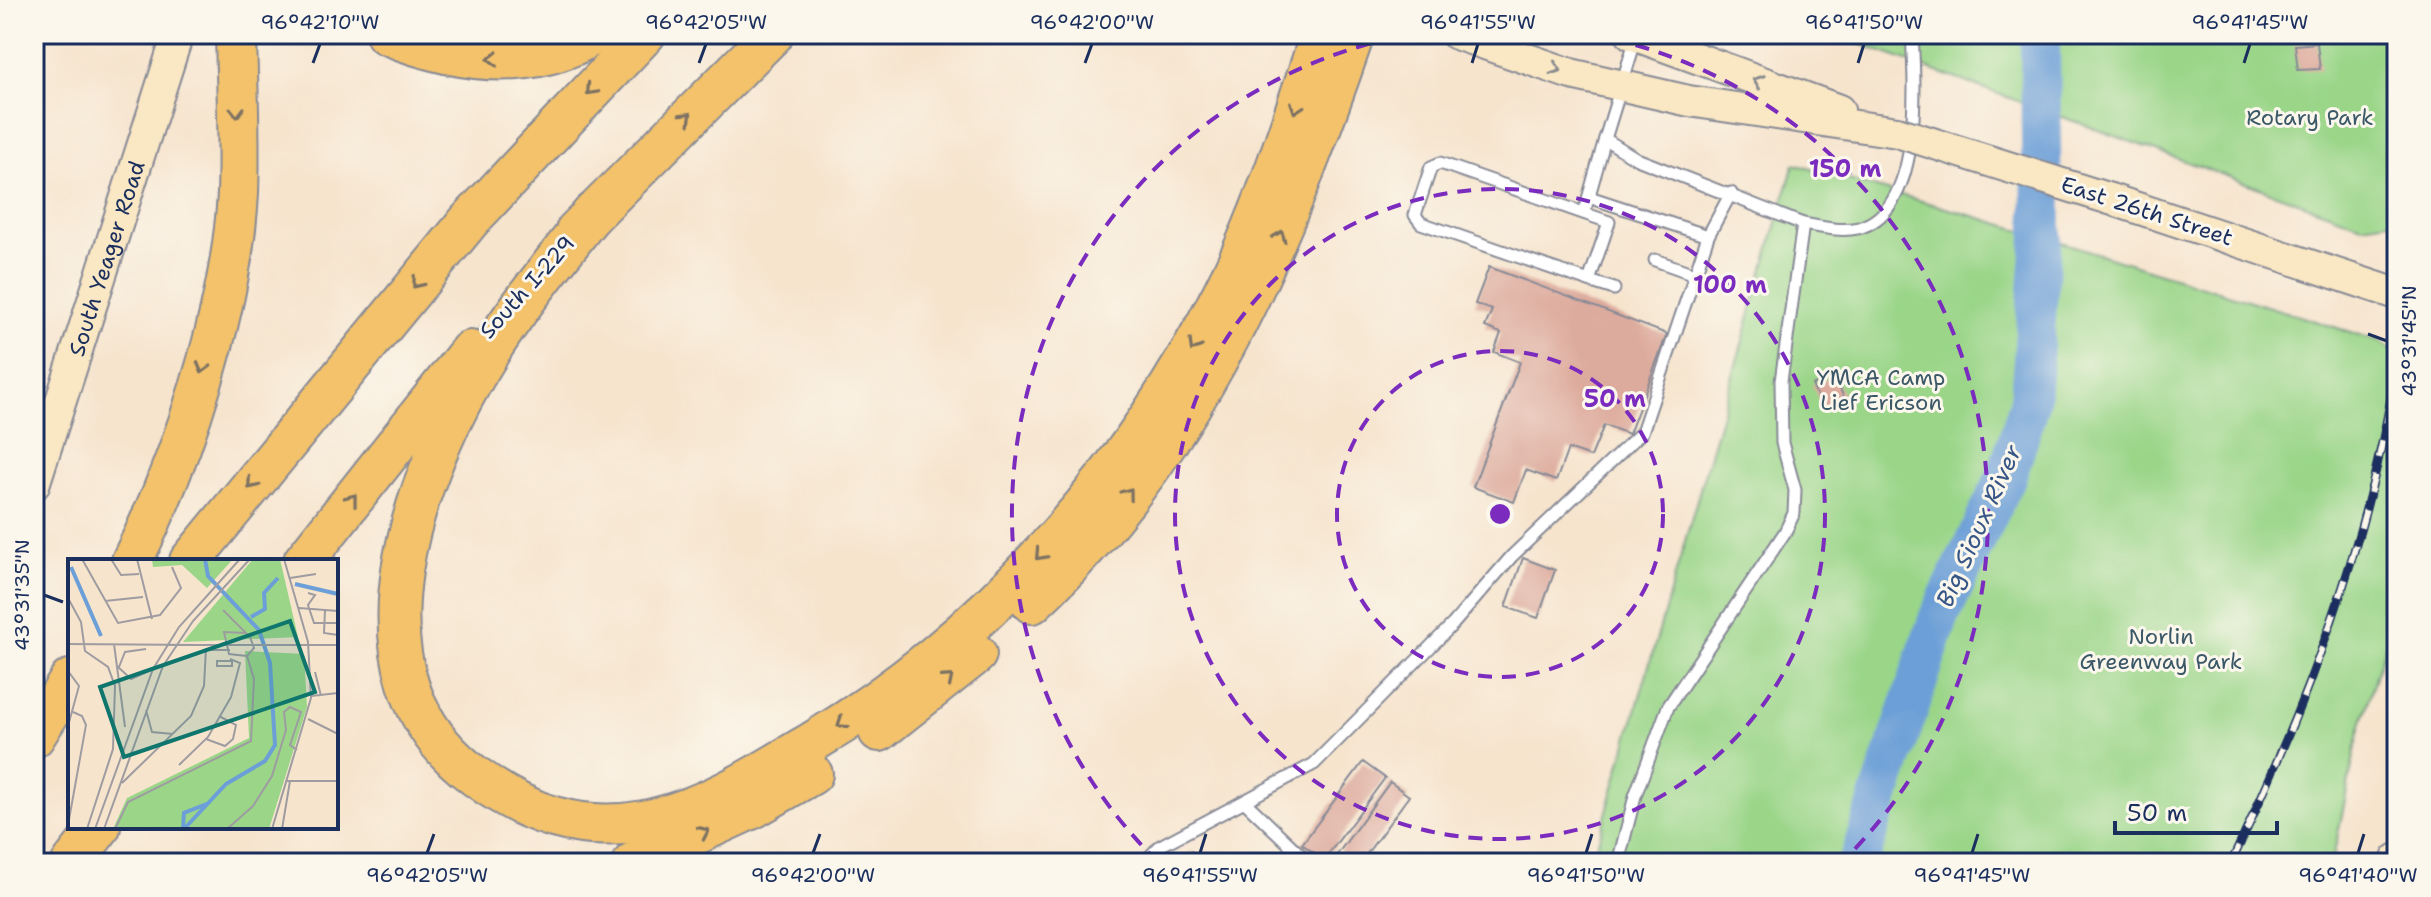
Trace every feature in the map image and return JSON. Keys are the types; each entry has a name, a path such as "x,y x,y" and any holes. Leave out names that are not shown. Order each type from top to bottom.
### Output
{"highway":[{"path":"133,559 181,445 221,304 238,193 236,34"},
{"path":"386,34 461,59 490,60 546,54 576,45 594,34"},
{"path":"192,559 469,221 645,34"},
{"name":"South I-229","path":"306,559 432,396 521,290 593,213 773,34"},
{"path":"593,213 491,349 450,424 409,536 397,620 409,687 421,714 461,766 512,802 568,822 592,825 649,820 685,809 720,794 833,730 888,692 947,644 1038,557 1124,453 1164,395 1225,290 1272,179 1321,34"},
{"path":"633,863 755,807 873,736 928,696 984,648 1075,558 1159,453 1228,342 1277,244 1354,34"},
{"path":"1334,90 1345,69 1382,34"},
{"path":"34,737 68,683"},
{"path":"34,754 68,712"},
{"path":"72,863 98,829"}],"main road":[{"name":"South Yeager Road","path":"34,485 178,34"},
{"name":"East 26th Street","path":"1456,34 1571,74 1689,101 1897,132"},
{"name":"East 26th Street","path":"1635,35 1897,132 2397,294"},
{"path":"2216,233 2397,313"}],"lane":[{"path":"1605,139 1637,159 1731,193 1803,224 1841,230 1860,227 1888,210 1907,167 1915,84 1912,34"},
{"path":"1584,213 1635,35"},
{"path":"1589,281 1609,222 1440,163 1431,167 1415,215 1421,223 1589,281 1614,289"},
{"path":"1144,863 1160,846 1314,764 1453,624 1512,556 1642,432 1708,236 1731,193"},
{"path":"1589,197 1708,236"},
{"path":"1618,863 1635,796 1668,707 1794,513 1795,490 1782,443 1781,381 1803,224"},
{"path":"1655,260 1697,275"},
{"path":"1245,802 1309,863"}],"green space":[{"name":"Rotary Park","path":"1832,34 2397,34 2397,220 2362,225"},
{"path":"1794,164 2042,236 2379,341 2397,353 2397,607 2359,732 2332,863 1592,863"}],"building":[{"path":"2317,43 2320,69 2298,70 2295,45"},
{"path":"1489,267 1667,334 1629,434 1604,425 1591,457 1568,449 1556,481 1526,470 1514,502 1473,487 1520,362 1494,352 1501,333 1485,327 1492,310 1475,304"},
{"path":"1834,375 1845,400 1823,410 1812,385"},
{"path":"1523,558 1555,570 1538,618 1506,607"},
{"path":"1363,762 1385,778 1324,860 1302,844"},
{"path":"1390,782 1409,796 1360,863 1331,863"},
{"path":"1191,851 1207,863 1183,863"}],"waterway":[{"name":"Big Sioux River","path":"1858,863 1939,617 2007,475 2030,400 2042,236 2040,34"}],"railway":[{"path":"2231,863 2310,681 2353,555 2371,491 2397,362"}],"park label":[{"name":"YMCA Camp Lief Ericson","path":"1881,390"},
{"name":"Norlin Greenway Park","path":"2161,648"}]}
